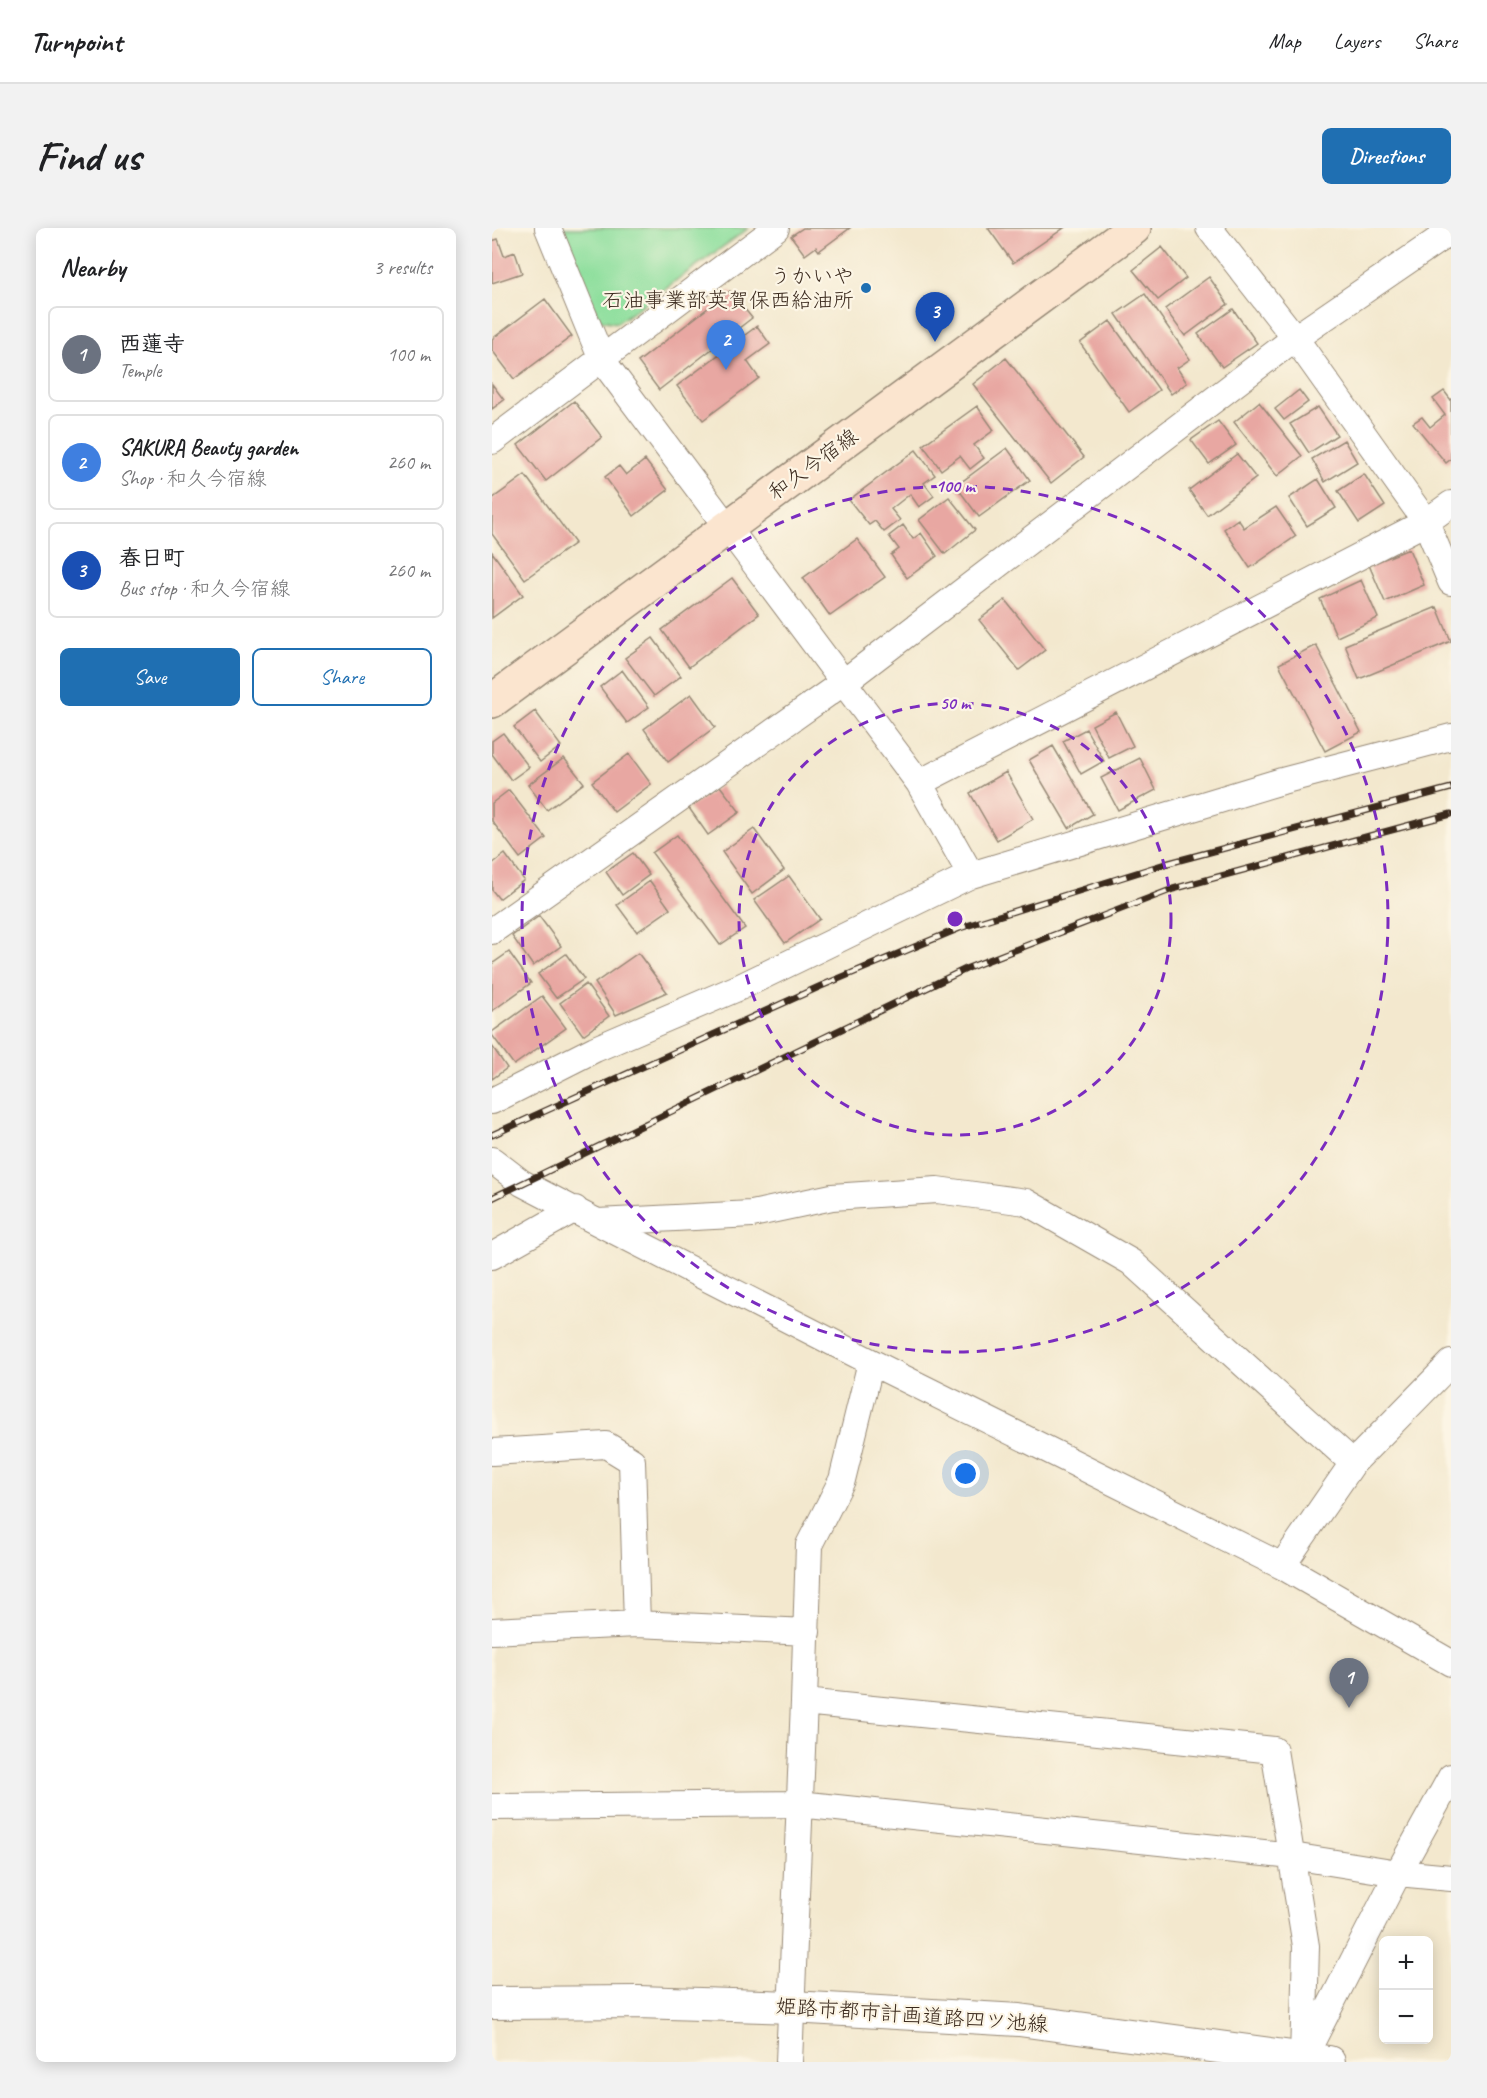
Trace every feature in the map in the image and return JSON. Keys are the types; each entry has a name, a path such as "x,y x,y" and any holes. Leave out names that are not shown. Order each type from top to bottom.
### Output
{"main road":[{"name":"和久今宿線","path":"492,701 1134,228"}],"street":[{"path":"548,228 602,360 919,783 971,875"},
{"path":"492,441 776,228"},
{"path":"1209,228 1295,338 1426,522 1451,582"},
{"path":"492,931 844,682 1295,338 1451,231"},
{"path":"919,783 1426,522 1451,504"},
{"path":"492,1101 595,1048 740,987 971,875 1282,781 1451,737"},
{"path":"492,1160 522,1183 597,1222 871,1362 1282,1566 1451,1663"},
{"path":"597,1222 752,1214 832,1197 937,1190 1026,1202 1131,1262 1353,1463"},
{"path":"492,1256 575,1209"},
{"path":"789,2062 809,1545 842,1480 871,1362"},
{"path":"1282,1566 1353,1463 1451,1363"},
{"path":"492,1452 606,1445 632,1461 637,1624"},
{"path":"492,1631 637,1624 807,1632"},
{"path":"804,1702 1274,1750 1306,1946 1312,2061"},
{"path":"1312,2061 1398,1873 1451,1777"},
{"path":"492,1807 799,1804 1292,1856 1398,1873 1451,1878"},
{"name":"姫路市都市計画道路四ツ池線","path":"492,2003 638,2002 792,2007 1019,2020 1312,2061"}],"green space":[{"path":"562,228 749,228 617,323 600,320 567,251"}],"building":[{"path":"803,228 850,228 819,251 816,247 805,255 791,236"},
{"path":"988,228 1064,228 1013,263"},
{"path":"498,239 504,256 515,252 522,273 492,283 492,241"},
{"path":"1162,247 1186,278 1158,300 1133,270"},
{"path":"1209,277 1228,304 1185,336 1165,309"},
{"path":"730,291 752,318 659,390 638,362"},
{"path":"1145,294 1190,359 1177,368 1187,383 1171,394 1116,314"},
{"path":"545,299 572,336 514,379 492,350 492,339"},
{"path":"1233,309 1257,343 1222,367 1198,334"},
{"path":"1110,321 1159,390 1129,412 1080,343"},
{"path":"757,326 770,344 747,361 759,378 703,420 677,386"},
{"path":"1006,358 1084,457 1051,483 973,384"},
{"path":"492,384 504,400 492,409"},
{"path":"1299,390 1308,402 1284,420 1275,409"},
{"path":"1444,391 1451,400 1451,459 1446,463 1413,423 1422,417 1430,427 1445,415 1433,399"},
{"path":"574,401 602,437 546,481 518,445"},
{"path":"1259,402 1302,456 1277,476 1234,422"},
{"path":"977,406 994,430 974,445 984,458 970,469 960,456 941,470 923,445"},
{"path":"1318,407 1337,435 1309,453 1290,424"},
{"path":"1218,421 1236,445 1209,464 1191,440"},
{"path":"1344,440 1357,462 1325,482 1312,459"},
{"path":"1007,448 1030,480 979,517 956,486"},
{"path":"916,450 935,475 924,483 934,496 919,507 910,494 891,509 900,520 884,532 875,521 869,525 849,500"},
{"path":"1237,454 1256,478 1207,515 1189,490"},
{"path":"645,460 668,490 634,516 605,477 619,466 626,475"},
{"path":"1364,474 1385,506 1359,523 1338,491"},
{"path":"525,475 575,543 525,579 492,534 492,499"},
{"path":"1318,479 1336,508 1307,526 1289,498"},
{"path":"949,497 975,530 945,554 919,520"},
{"path":"1276,507 1296,536 1250,568 1224,529 1238,519 1244,528"},
{"path":"903,525 913,539 921,533 937,556 907,578 891,555 899,549 889,536"},
{"path":"857,539 885,577 830,616 803,578"},
{"path":"1409,549 1424,585 1385,602 1369,565"},
{"path":"492,552 523,595 492,618"},
{"path":"732,578 759,614 689,667 662,630"},
{"path":"1361,580 1378,618 1337,637 1320,599"},
{"path":"1005,600 1045,650 1019,670 979,620"},
{"path":"1437,607 1451,641 1359,679 1345,645"},
{"path":"653,638 681,676 654,696 625,658"},
{"path":"1316,645 1361,732 1325,751 1279,664"},
{"path":"622,670 649,707 627,723 600,687"},
{"path":"691,694 715,727 668,762 644,729"},
{"path":"535,711 561,746 540,762 514,727"},
{"path":"1116,712 1133,746 1109,758 1092,725"},
{"path":"1086,729 1104,761 1081,774 1063,741"},
{"path":"503,733 529,767 511,780 492,754 492,741"},
{"path":"1053,746 1093,814 1069,828 1029,760"},
{"path":"629,754 651,784 614,812 592,782"},
{"path":"564,758 584,783 547,810 528,785"},
{"path":"1140,758 1156,790 1118,810 1101,778"},
{"path":"1006,772 1033,819 997,840 970,793"},
{"path":"720,786 740,812 708,835 689,808"},
{"path":"509,790 546,838 520,858 492,821 492,803"},
{"path":"754,829 784,870 752,894 722,852"},
{"path":"677,835 745,928 720,945 652,853"},
{"path":"633,853 649,875 622,895 606,872"},
{"path":"505,854 524,880 499,899 492,890 492,864"},
{"path":"789,876 820,919 785,943 754,900"},
{"path":"650,881 670,909 637,932 617,905"},
{"path":"539,916 561,946 533,966 512,936"},
{"path":"509,952 531,983 492,1011 492,964"},
{"path":"638,953 667,992 616,1015 595,983"},
{"path":"566,954 584,979 556,998 538,974"},
{"path":"586,984 609,1016 583,1035 560,1003"},
{"path":"542,996 566,1028 514,1065 492,1032"},
{"path":"492,1046 507,1068 492,1079"}],"railway":[{"path":"492,1135 821,986 960,928 1165,864 1451,788"},
{"path":"492,1198 968,968 1173,889 1451,814"}],"place":[{"name":"うかいや 石油事業部英賀保西給油所","path":"866,288"},
{"name":"春日町","path":"935,342"},
{"name":"SAKURA Beauty garden","path":"726,370"},
{"name":"西蓮寺","path":"1349,1708"}]}
